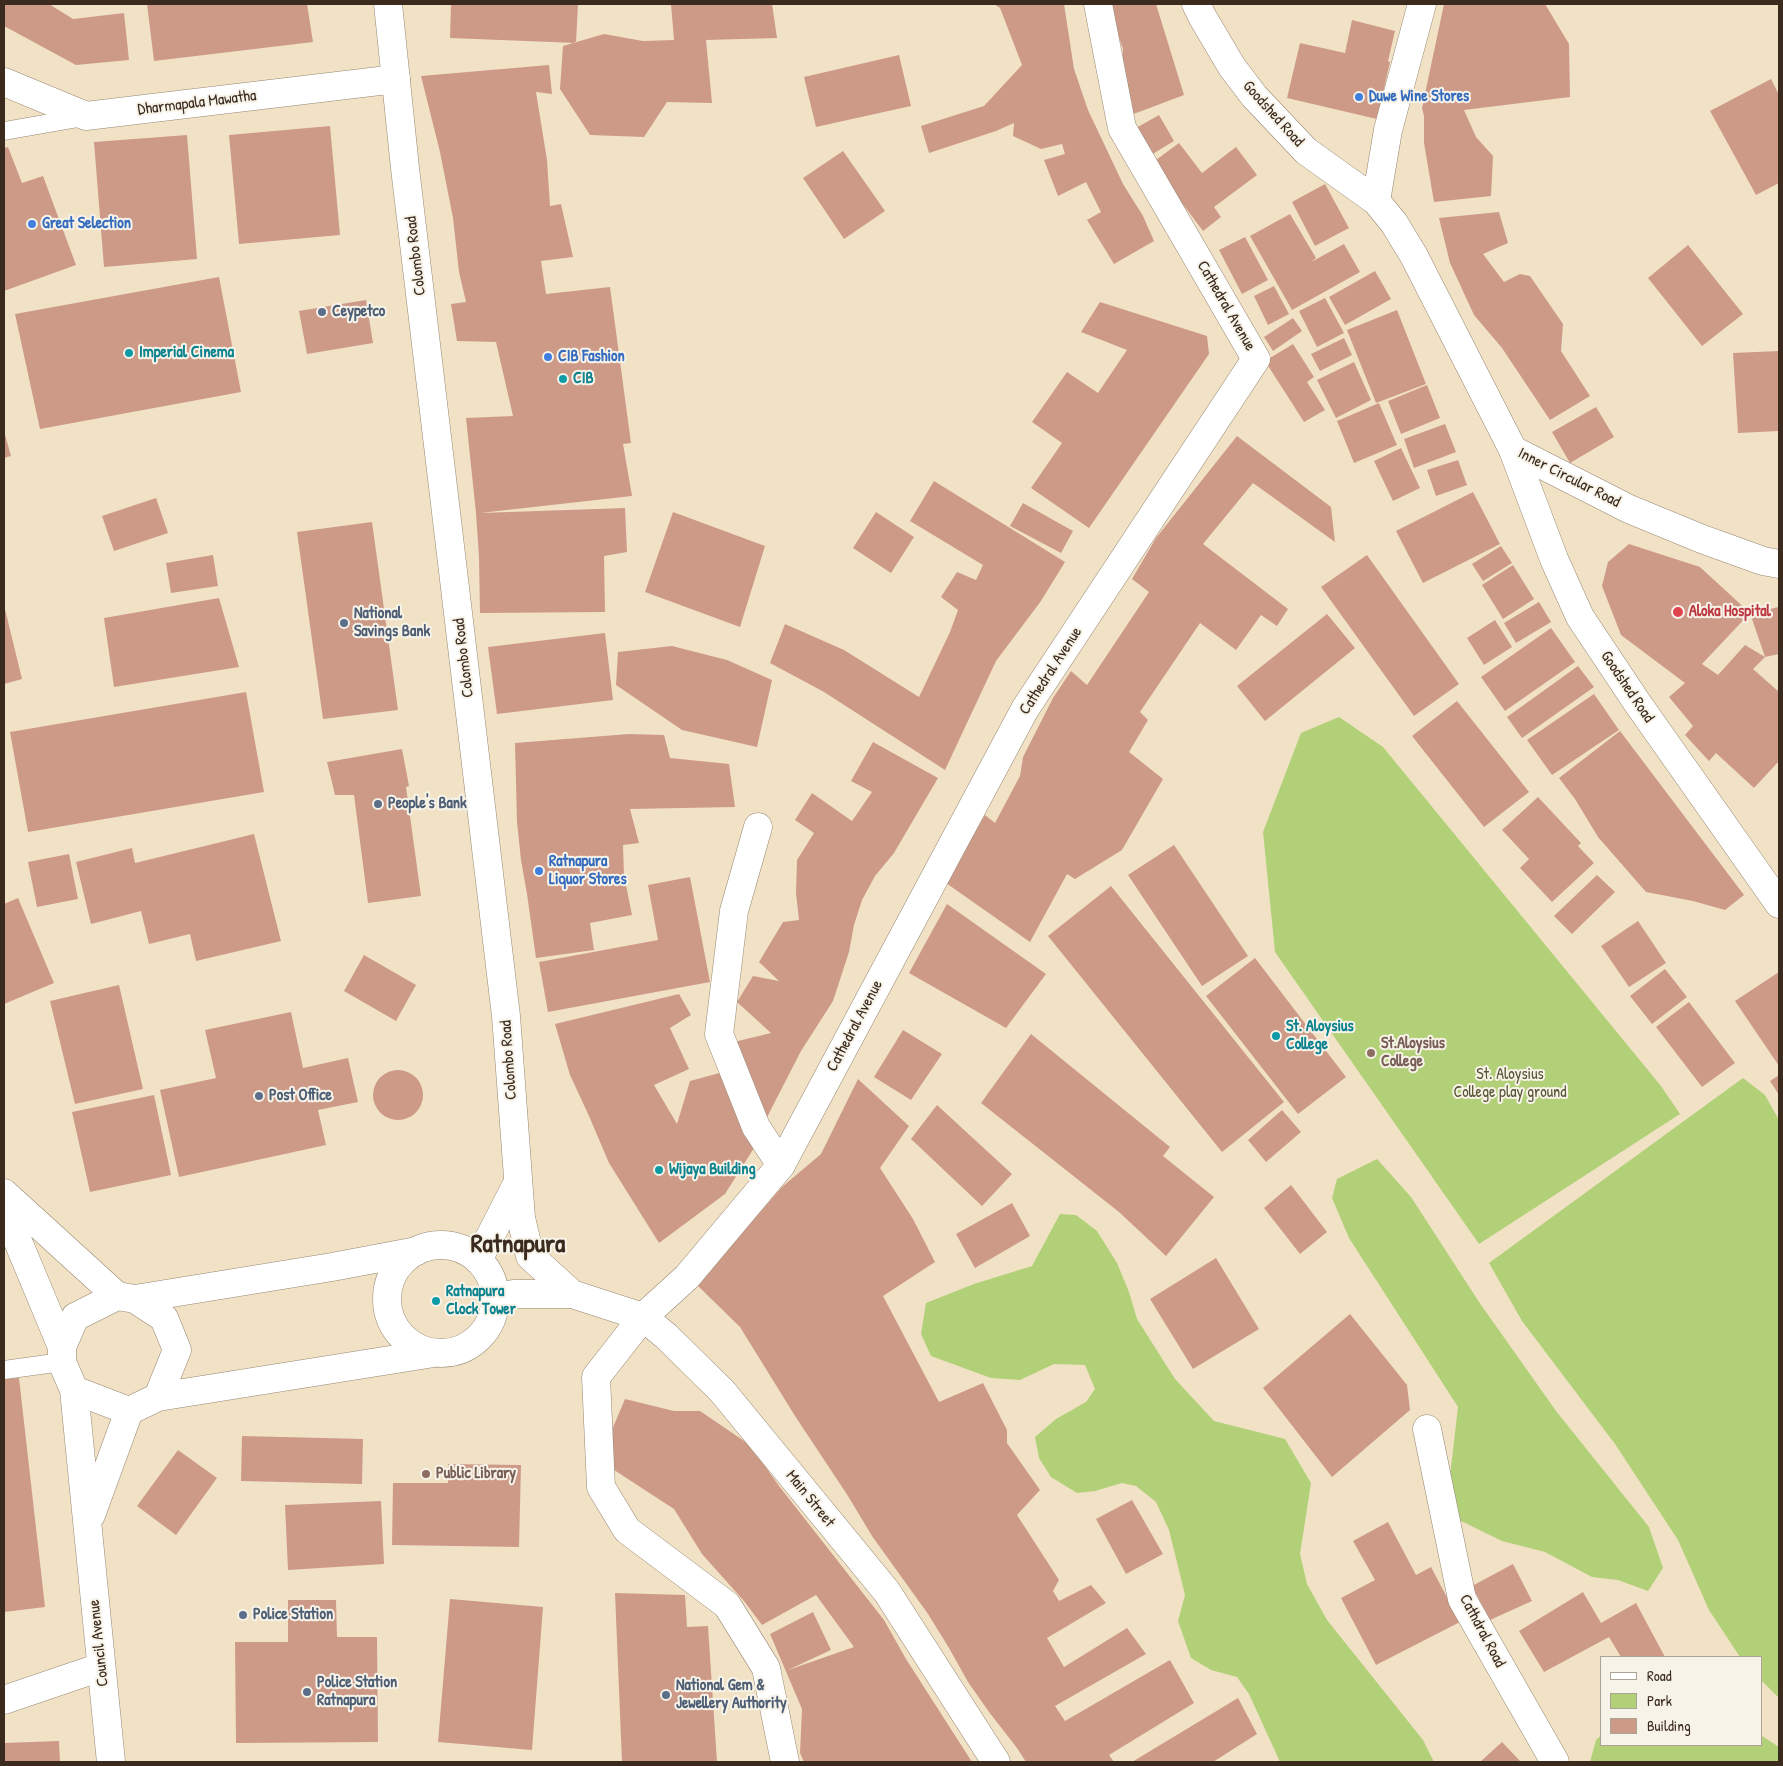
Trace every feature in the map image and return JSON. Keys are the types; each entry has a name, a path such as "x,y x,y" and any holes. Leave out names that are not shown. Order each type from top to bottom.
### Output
{"main road":[{"name":"Colombo Road","path":"388,4 506,1016 520,1218 530,1256 572,1294"},
{"name":"Cathedral Avenue","path":"785,1762 766,1668 727,1604 627,1530 601,1486 596,1376 643,1317 687,1277 781,1165 1025,709 1256,359 1122,128 1098,4"},
{"name":"Goodshed Road","path":"1196,4 1232,67 1254,96 1306,151 1376,201"},
{"path":"1376,201 1388,130 1422,4"},
{"name":"Dharmapala Mawatha","path":"4,82 86,116 396,79"},
{"name":"Inner Circular Road","path":"1376,201 1394,223 1414,256 1513,450 1629,509 1763,562 1779,564"},
{"name":"Goodshed Road","path":"1513,450 1554,559 1580,617 1636,701 1779,904"},
{"path":"758,827 734,911 719,1034 756,1126 781,1165"},
{"path":"478,1260 518,1182"},
{"path":"4,1193 126,1298 164,1318 177,1350 158,1397"},
{"path":"4,1208 62,1354 74,1390 129,1411 158,1397 434,1353 449,1353 464,1349 477,1340 490,1322 495,1299 493,1285 487,1272 478,1260 465,1251 450,1247 434,1246 332,1267 126,1298 75,1317 62,1354"},
{"path":"419,1250 404,1259 394,1273 388,1289 387,1306 392,1323 403,1338 417,1348 434,1353"},
{"path":"495,1299 513,1294 572,1294"},
{"name":"Main Street","path":"572,1294 643,1317 666,1336 722,1391 887,1592 996,1762"},
{"name":"Council Avenue","path":"74,1390 112,1762"},
{"name":"Council Avenue","path":"88,1523 129,1411"},
{"name":"Cathdral Road","path":"1428,1429 1462,1599 1555,1762"},
{"path":"4,1699 101,1667"}],"lane":[{"path":"4,131 86,116"},
{"path":"4,1370 62,1354"}],"green space":[{"name":"St. Aloysius College play ground","path":"1339,717 1383,747 1661,1086 1680,1114 1479,1244 1275,952 1263,832 1301,733"},
{"path":"1743,1078 1765,1095 1779,1120 1779,1698 1763,1682 1763,1656 1739,1656 1709,1610 1678,1540 1615,1444 1522,1321 1489,1263"},
{"path":"1377,1159 1411,1197 1479,1302 1556,1411 1649,1527 1663,1568 1648,1591 1618,1580 1592,1577 1545,1552 1502,1541 1459,1520 1450,1476 1458,1407 1349,1238 1332,1198 1337,1179"},
{"path":"1060,1214 1076,1215 1097,1231 1117,1263 1129,1292 1137,1319 1175,1379 1214,1421 1285,1439 1311,1483 1300,1554 1307,1584 1327,1620 1423,1740 1434,1762 1280,1762 1249,1694 1237,1677 1211,1670 1191,1658 1178,1621 1185,1595 1169,1530 1156,1502 1136,1486 1122,1483 1095,1491 1077,1493 1051,1477 1039,1458 1035,1437 1056,1419 1086,1402 1095,1389 1085,1365 1054,1364 1020,1380 991,1378 931,1356 921,1334 926,1303 974,1284 1032,1266"},
{"path":"1600,1736 1600,1746 1763,1746 1763,1737 1779,1747 1779,1762 1590,1762 1596,1740"}],"building":[{"path":"4,4 49,4 73,19 124,13 129,60 76,65 4,26"},
{"path":"147,4 307,4 313,42 154,61"},
{"path":"451,4 578,4 576,43 450,38"},
{"path":"671,4 772,4 777,38 706,40 712,103 667,102 644,137 590,135 560,89 563,46 604,34 643,41 674,40"},
{"path":"994,4 1064,4 1074,69 1088,110 1123,184 1143,216 1154,241 1114,264 1087,220 1101,212 1086,182 1058,196 1044,160 1065,154 1062,144 1041,149 1013,136 1014,123 996,131 929,153 921,126 984,106 1022,65 1000,8"},
{"path":"1107,4 1156,4 1184,95 1131,115 1121,71 1123,49"},
{"path":"1444,4 1545,4 1569,44 1570,97 1464,110 1476,137 1493,156 1491,196 1434,202 1424,143 1424,116 1422,108"},
{"path":"1352,20 1395,31 1377,119 1287,98 1300,43 1345,53"},
{"path":"899,55 911,106 816,127 804,77"},
{"path":"549,65 552,94 536,92 547,160 550,206 561,204 573,257 541,261 546,294 610,287 631,443 623,444 632,496 480,513 625,508 627,552 604,556 605,612 480,613 476,513 466,418 513,416 496,342 457,341 451,304 466,302 459,272 453,218 440,152 421,76"},
{"path":"1771,79 1779,95 1779,183 1756,195 1710,111"},
{"path":"1159,115 1174,141 1151,155 1136,128"},
{"path":"330,126 340,235 239,244 229,135"},
{"path":"187,135 197,259 104,267 94,142"},
{"path":"1179,143 1202,173 1236,147 1257,175 1214,207 1221,217 1203,231 1152,163"},
{"name":"Great Selection","path":"8,147 22,183 43,176 76,265 4,291 4,148"},
{"path":"843,151 885,211 844,239 803,178"},
{"path":"1325,184 1349,228 1315,246 1292,202"},
{"path":"1499,212 1508,243 1483,254 1504,282 1520,274 1530,276 1563,324 1561,351 1590,396 1550,420 1502,348 1474,315 1450,263 1439,218"},
{"path":"1290,214 1316,258 1311,262 1344,244 1360,272 1292,310 1250,236"},
{"path":"1245,237 1268,280 1242,294 1219,250"},
{"path":"1688,245 1743,314 1702,346 1648,278"},
{"path":"1375,271 1391,299 1345,325 1329,297"},
{"name":"Imperial Cinema","path":"219,277 241,392 40,429 15,314"},
{"path":"1274,286 1289,314 1268,325 1254,296"},
{"path":"1325,298 1344,333 1317,347 1299,311"},
{"path":"366,300 373,343 307,354 299,311"},
{"path":"1100,302 1207,336 1209,354 1089,528 1031,488 1062,443 1032,422 1067,372 1098,393 1127,350 1081,332"},
{"path":"1397,310 1426,384 1376,403 1347,330"},
{"path":"1293,318 1302,331 1273,351 1264,337"},
{"path":"1344,338 1352,355 1320,371 1311,354"},
{"path":"1293,344 1314,377 1307,382 1325,410 1304,422 1265,361"},
{"path":"1779,351 1779,431 1738,433 1733,353"},
{"path":"1354,362 1371,400 1336,418 1317,380"},
{"path":"1427,385 1440,418 1401,434 1388,401"},
{"path":"1379,403 1397,445 1354,463 1337,421"},
{"path":"1596,407 1614,437 1570,463 1552,432"},
{"path":"1445,424 1456,452 1414,468 1404,439"},
{"path":"4,431 11,456 4,458"},
{"path":"1237,436 1331,507 1335,542 1253,483 1203,544 1288,609 1277,626 1261,615 1236,650 1200,623 1140,712 1148,720 1129,752 1163,779 1122,850 1075,879 1067,874 1030,942 946,883 985,815 995,823 1020,776 1023,757 1053,698 1071,671 1087,685 1149,592 1132,579 1156,538"},
{"path":"1401,448 1420,488 1393,501 1374,461"},
{"path":"1458,460 1467,485 1436,496 1427,470"},
{"path":"934,481 1065,562 1041,601 996,661 945,770 824,692 770,663 785,624 844,650 919,697 950,632 958,610 941,597 957,572 976,580 983,565 910,521"},
{"path":"1473,492 1500,544 1423,583 1396,531"},
{"path":"156,498 168,533 114,551 102,516"},
{"path":"1023,503 1073,531 1061,553 1010,526"},
{"path":"673,512 765,546 740,627 645,592"},
{"path":"876,512 914,537 891,573 853,548"},
{"path":"372,522 398,710 323,719 297,532"},
{"path":"1629,544 1700,567 1750,613 1702,664 1718,675 1745,645 1765,657 1753,669 1779,692 1779,761 1754,788 1716,753 1709,761 1685,735 1693,726 1669,697 1685,683 1621,635 1602,586 1608,562"},
{"path":"1501,546 1512,563 1483,581 1472,564"},
{"path":"213,555 218,586 171,593 166,563"},
{"path":"1367,555 1459,684 1414,716 1321,587"},
{"path":"1513,565 1534,599 1503,619 1482,585"},
{"path":"219,598 239,667 114,687 104,618"},
{"path":"1539,602 1551,622 1516,643 1504,623"},
{"path":"4,605 22,679 4,684"},
{"path":"1779,607 1779,654 1765,657 1750,613"},
{"path":"1327,614 1355,648 1265,721 1237,686"},
{"path":"1495,620 1512,647 1484,665 1467,638"},
{"path":"1551,628 1575,662 1505,711 1481,677"},
{"path":"605,633 613,700 497,714 488,647"},
{"path":"672,646 727,660 772,680 757,747 682,730 616,685 618,652"},
{"path":"1578,666 1594,687 1522,738 1507,717"},
{"path":"246,692 264,792 28,832 10,732"},
{"path":"1594,694 1619,730 1552,775 1527,740"},
{"path":"1457,701 1529,792 1484,827 1412,736"},
{"path":"1620,731 1744,895 1725,910 1693,901 1646,892 1598,837 1575,799 1559,778"},
{"path":"629,734 664,735 670,758 729,764 735,807 630,809 639,843 623,845 624,875 632,915 590,923 594,950 536,958 517,822 515,743"},
{"path":"873,742 938,778 894,853 875,876 862,900 854,925 849,952 833,1001 801,1051 763,1125 734,1042 771,1033 737,1002 753,976 779,981 759,962 783,922 799,920 796,893 797,860 814,833 795,820 812,793 852,821 872,792 851,781"},
{"path":"402,749 409,786 406,787 421,896 368,903 354,795 335,795 327,762"},
{"path":"1538,797 1581,843 1578,846 1594,863 1552,902 1520,868 1529,859 1502,830"},
{"path":"254,834 281,941 196,961 190,934 149,944 141,911 91,924 76,862 132,848 135,863"},
{"path":"1174,845 1248,956 1202,986 1128,875"},
{"path":"69,854 78,899 37,907 28,862"},
{"path":"1597,875 1615,892 1572,934 1554,916"},
{"path":"690,877 710,982 548,1012 539,962 658,940 648,885"},
{"path":"1111,886 1284,1102 1222,1152 1048,936"},
{"path":"18,898 54,983 4,1004 4,904"},
{"path":"947,904 1046,974 1006,1028 909,973"},
{"path":"1638,921 1666,963 1629,987 1601,946"},
{"path":"364,955 416,985 396,1021 344,991"},
{"name":"St. Aloysius College","path":"1255,958 1346,1077 1298,1114 1206,996"},
{"path":"1665,969 1687,997 1652,1024 1630,996"},
{"path":"1779,972 1779,1066 1735,1001"},
{"path":"119,985 143,1089 75,1104 50,1001"},
{"path":"679,994 691,1015 670,1028 689,1069 654,1085 677,1124 690,1081 723,1072 754,1148 725,1194 659,1243 609,1163 570,1075 555,1024"},
{"path":"1689,1002 1735,1063 1702,1087 1656,1027"},
{"name":"Post Office","path":"291,1012 303,1068 348,1058 358,1102 318,1110 326,1145 179,1177 160,1090 216,1078 205,1030"},
{"path":"903,1030 942,1054 911,1100 874,1077"},
{"path":"1031,1034 1170,1147 1163,1156 1214,1197 1166,1256 1119,1212 981,1103"},
{"path":"398,1070 412,1074 419,1081 423,1095 419,1109 412,1116 398,1120 384,1116 377,1109 373,1095 377,1081 384,1074"},
{"path":"1779,1075 1779,1095 1770,1081"},
{"path":"858,1079 909,1126 880,1168 913,1219 935,1262 883,1296 939,1402 983,1383 1007,1430 1007,1443 1040,1490 1017,1515 1059,1580 1053,1591 1059,1601 1091,1585 1106,1603 1047,1638 1064,1667 1127,1628 1146,1654 1055,1706 1065,1721 1170,1660 1194,1703 1109,1755 1114,1762 1026,1762 968,1682 928,1614 872,1536 740,1327 697,1285 782,1187 821,1154"},
{"path":"154,1095 171,1175 90,1192 72,1112"},
{"path":"937,1105 1012,1174 982,1206 911,1139"},
{"path":"1282,1110 1301,1132 1266,1162 1248,1140"},
{"path":"1291,1185 1327,1232 1300,1254 1264,1208"},
{"path":"1012,1203 1030,1236 975,1268 956,1234"},
{"path":"1216,1258 1259,1329 1193,1369 1150,1299"},
{"path":"1350,1314 1407,1385 1410,1410 1332,1477 1263,1388"},
{"path":"19,1378 45,1607 4,1612 4,1379"},
{"path":"625,1399 674,1411 700,1411 750,1445 779,1486 884,1620 906,1659 972,1762 804,1762 800,1753 802,1709 770,1634 813,1612 831,1650 788,1670 854,1647 816,1595 762,1625 744,1601 702,1554 674,1509 611,1468 611,1432"},
{"path":"242,1436 363,1439 362,1484 241,1481"},
{"path":"178,1450 217,1478 176,1535 137,1506"},
{"path":"448,1464 521,1465 519,1547 392,1545 393,1483 448,1483"},
{"path":"1132,1500 1163,1554 1126,1574 1096,1519"},
{"path":"381,1501 384,1564 288,1570 285,1505"},
{"path":"1388,1522 1416,1575 1431,1567 1460,1622 1376,1665 1341,1598 1375,1580 1353,1541"},
{"path":"1513,1564 1532,1601 1490,1620 1472,1586"},
{"path":"1583,1592 1601,1623 1636,1603 1664,1656 1620,1656 1609,1637 1544,1672 1519,1631"},
{"name":"National Gem & Jewellery Authority","path":"615,1593 685,1595 687,1627 708,1626 717,1762 622,1762"},
{"path":"450,1599 543,1607 532,1750 438,1742"},
{"name":"Police Station Ratnapura","path":"288,1600 336,1600 337,1637 377,1637 378,1742 236,1743 235,1642 288,1642"},
{"path":"1238,1698 1257,1734 1213,1762 1132,1762"},
{"path":"59,1741 60,1762 4,1762 4,1743"},
{"path":"1502,1742 1521,1762 1480,1762"}],"place":[{"name":"Duwe Wine Stores","path":"1359,97"},
{"name":"Great Selection","path":"32,224"},
{"name":"Ceypetco","path":"322,312"},
{"name":"Imperial Cinema","path":"129,353"},
{"name":"CIB Fashion","path":"548,357"},
{"name":"CIB","path":"563,379"},
{"name":"Aloka Hospital","path":"1678,612"},
{"name":"National Savings Bank","path":"344,623"},
{"name":"People's Bank","path":"378,804"},
{"name":"Ratnapura Liquor Stores","path":"539,871"},
{"name":"St. Aloysius College","path":"1276,1036"},
{"name":"St.Aloysius College","path":"1371,1053"},
{"name":"Post Office","path":"259,1096"},
{"name":"Wijaya Building","path":"659,1170"},
{"name":"Ratnapura Clock Tower","path":"436,1301"},
{"name":"Public Library","path":"426,1474"},
{"name":"Police Station","path":"243,1615"},
{"name":"Police Station Ratnapura","path":"307,1692"},
{"name":"National Gem & Jewellery Authority","path":"666,1695"}],"district":[{"name":"Ratnapura","path":"518,1245"}]}
